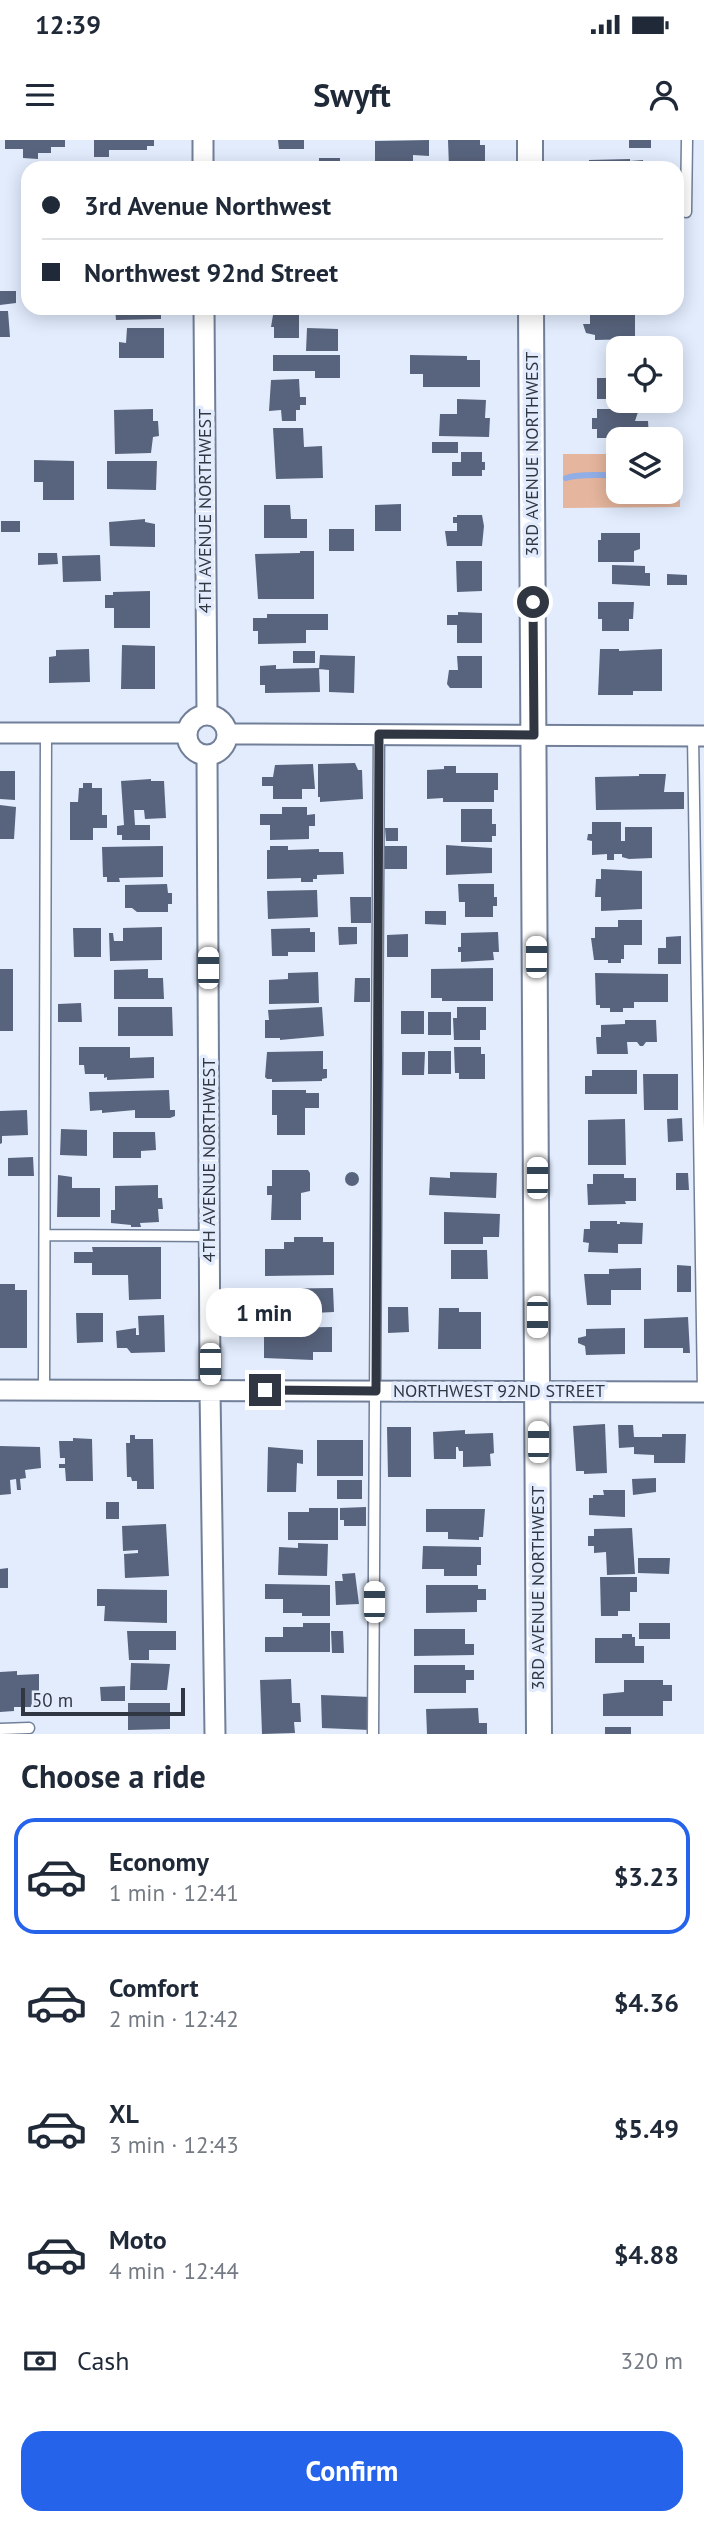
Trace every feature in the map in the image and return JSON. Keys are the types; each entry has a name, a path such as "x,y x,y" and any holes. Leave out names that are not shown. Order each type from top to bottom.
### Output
{"street":[{"path":"203,140 203,161"},
{"path":"530,140 530,161"},
{"name":"4TH AVENUE NORTHWEST","path":"204,315 207,714"},
{"name":"3RD AVENUE NORTHWEST","path":"531,315 539,1734"},
{"path":"207,714 220,719 227,734 225,744 220,750 207,755 191,748 187,733 194,719 207,714"},
{"path":"0,733 187,733"},
{"path":"227,734 699,736"},
{"name":"4TH AVENUE NORTHWEST","path":"207,755 210,1390 215,1734"},
{"name":"NORTHWEST 92ND STREET","path":"0,1390 703,1392"}],"lane":[{"path":"686,212 687,140"},
{"path":"44,1390 46,733"},
{"path":"373,1734 379,734"},
{"path":"699,736 703,1392"},
{"path":"45,1235 210,1236"},
{"path":"0,1729 29,1728"}],"shaded area":[{"path":"563,454 606,454 606,504 680,504 680,507 563,508"}],"building":[{"path":"5,140 65,140 65,147 51,147 51,153 38,153 38,159 23,158 23,149 5,149"},
{"path":"94,140 154,140 154,146 147,146 147,150 109,150 109,157 94,157"},
{"path":"278,140 304,140 304,149 279,149"},
{"path":"429,140 429,156 413,155 413,161 375,161 375,141"},
{"path":"448,140 480,140 480,145 485,145 485,161 449,161"},
{"path":"629,140 651,140 651,148 629,148"},
{"path":"319,158 340,158 340,161 319,161"},
{"path":"630,159 630,161 589,161"},
{"path":"0,291 16,291 16,303 0,305"},
{"path":"0,311 8,311 10,337 0,337"},
{"path":"116,315 161,315 161,319 116,320"},
{"path":"273,315 299,315 299,338 274,338 274,327 271,327"},
{"path":"590,315 635,315 635,336 606,336 606,340 595,340 595,335 586,333 583,324 590,324"},
{"path":"127,328 164,328 164,358 119,358 119,342 126,343"},
{"path":"307,328 338,329 338,351 306,351"},
{"path":"273,355 340,355 340,378 315,378 315,371 273,371"},
{"path":"410,355 467,356 467,360 480,360 480,387 423,387 423,374 410,374"},
{"path":"597,378 606,378 606,399 597,399"},
{"path":"299,379 300,397 306,397 306,405 300,405 300,410 296,410 296,421 282,421 281,410 269,411 271,380"},
{"path":"457,399 486,400 485,418 490,418 489,437 439,436 440,414 457,414"},
{"path":"153,409 153,421 158,421 159,436 153,437 151,453 115,454 114,410"},
{"path":"597,409 606,409 606,413 638,413 635,421 648,421 648,427 606,427 606,438 597,438 597,429 592,429 592,418 597,418"},
{"path":"273,428 303,428 304,447 322,446 323,478 276,479"},
{"path":"432,442 458,442 458,453 432,453"},
{"path":"461,452 482,452 485,470 482,470 482,476 452,476 452,462 461,462"},
{"path":"34,460 74,461 74,500 43,500 43,482 34,482"},
{"path":"107,461 157,461 156,490 107,489"},
{"path":"401,504 401,531 375,531 375,505"},
{"path":"264,505 290,505 291,519 307,519 307,538 264,538"},
{"path":"482,515 482,546 447,546 445,531 457,531 457,523 453,523 453,517"},
{"path":"145,519 145,522 155,524 155,547 110,546 109,522"},
{"path":"1,521 20,521 20,532 1,532"},
{"path":"329,529 354,529 354,551 329,551"},
{"path":"601,533 640,533 640,549 634,551 634,562 598,562 598,540 601,540"},
{"path":"314,551 314,599 258,599 255,554"},
{"path":"38,553 57,553 58,564 38,565"},
{"path":"100,555 101,581 63,582 62,556"},
{"path":"456,561 482,561 482,591 457,592"},
{"path":"612,565 645,566 645,573 650,573 650,586 612,584"},
{"path":"667,574 687,575 687,585 667,585"},
{"path":"150,591 150,628 114,628 114,608 105,608 105,595 113,595 113,592"},
{"path":"598,602 634,602 629,631 602,631 602,619 598,619"},
{"path":"458,612 482,613 482,643 457,643 457,625 447,625 447,615 458,615"},
{"path":"267,614 328,614 328,630 306,630 306,643 258,644 258,631 253,631 253,618 267,618"},
{"path":"122,645 155,646 155,689 121,689"},
{"path":"89,649 90,682 49,683 49,657 56,656 56,650"},
{"path":"600,649 662,649 662,691 633,691 633,695 598,695"},
{"path":"293,651 315,651 315,663 293,663"},
{"path":"320,655 355,656 354,693 329,692 329,670 319,669"},
{"path":"457,656 482,656 482,688 450,688 447,684 449,670 458,670"},
{"path":"276,665 276,669 319,668 320,692 265,693 265,685 260,685 260,666"},
{"path":"355,763 358,770 362,770 363,799 320,802 318,764"},
{"path":"313,764 315,789 302,789 302,799 273,799 273,786 262,786 262,777 273,777 275,765"},
{"path":"444,766 456,766 456,773 498,773 498,790 494,790 494,802 443,802 443,798 427,799 427,770 444,769"},
{"path":"0,771 15,771 15,800 0,799"},
{"path":"666,774 664,792 684,792 684,809 596,810 595,777"},
{"path":"121,781 164,781 166,818 145,819 144,810 134,810 135,825 150,825 150,840 122,840 122,835 117,835 117,826 124,825"},
{"path":"83,783 92,783 92,788 102,788 102,815 107,815 107,828 93,828 93,840 70,840 70,802 78,802 79,788 83,788"},
{"path":"0,805 16,807 14,839 0,839"},
{"path":"282,807 307,807 307,815 315,814 315,826 309,826 309,839 270,840 270,825 260,825 260,814 282,814"},
{"path":"461,809 492,809 492,824 496,824 496,836 492,836 492,842 461,842"},
{"path":"592,822 621,822 621,841 625,841 625,827 652,827 652,858 629,859 622,857 622,854 614,854 614,860 607,860 607,854 592,855 592,841 587,840 588,834 592,834"},
{"path":"385,828 398,828 398,841 386,841"},
{"path":"446,845 492,848 492,873 446,875"},
{"path":"163,846 163,877 119,878 120,882 107,882 107,877 103,877 102,847"},
{"path":"270,846 288,846 288,850 319,849 319,852 343,852 344,874 317,875 313,882 301,882 301,878 267,879 267,850 270,850"},
{"path":"381,846 407,846 407,869 381,869"},
{"path":"601,869 642,871 642,909 601,911 601,897 595,897 596,879 601,879"},
{"path":"167,884 168,893 172,893 172,904 168,904 168,912 137,912 132,908 125,908 125,885"},
{"path":"458,884 494,884 497,906 493,906 493,917 465,917 465,902 459,902"},
{"path":"317,890 318,917 268,919 267,891"},
{"path":"350,897 371,897 371,923 351,923"},
{"path":"425,911 446,911 446,925 425,924"},
{"path":"618,920 642,920 642,945 624,945 624,959 621,959 621,963 594,960 591,938 595,938 595,927 618,927"},
{"path":"162,927 162,960 110,961 109,933 113,933 114,941 123,941 123,928"},
{"path":"338,927 357,927 357,944 339,945"},
{"path":"73,928 101,928 101,957 74,957"},
{"path":"310,928 310,932 315,932 315,952 288,952 288,956 272,956 271,929"},
{"path":"498,932 499,952 493,952 494,960 461,962 458,947 461,947 461,933"},
{"path":"408,934 408,957 387,957 387,935"},
{"path":"681,936 681,964 658,964 658,948 666,948 666,937"},
{"path":"493,968 493,1001 442,1001 442,998 431,998 431,969"},
{"path":"0,969 13,969 13,1031 0,1031"},
{"path":"148,969 148,978 163,978 164,999 114,999 114,970"},
{"path":"318,972 319,1003 269,1004 269,980 288,979 288,973"},
{"path":"595,973 668,974 668,1002 634,1002 634,1008 623,1008 623,1012 610,1012 610,1008 596,1005"},
{"path":"355,978 370,978 370,1002 354,1002"},
{"path":"81,1003 82,1022 58,1022 58,1004"},
{"path":"118,1007 172,1007 173,1036 118,1036"},
{"path":"322,1007 324,1036 280,1040 265,1038 268,1010"},
{"path":"457,1007 486,1007 486,1030 480,1030 480,1040 454,1040 453,1018 457,1018"},
{"path":"401,1011 424,1011 424,1034 401,1034"},
{"path":"428,1012 451,1012 451,1035 428,1035"},
{"path":"625,1020 656,1020 657,1042 646,1042 640,1046 637,1042 627,1042 628,1054 597,1054 596,1037 601,1037 601,1025 625,1024"},
{"path":"79,1047 130,1047 130,1058 154,1057 154,1078 107,1080 104,1074 85,1074 84,1065 79,1065"},
{"path":"454,1047 481,1047 481,1054 485,1054 485,1079 459,1079 459,1073 455,1073"},
{"path":"323,1051 323,1069 327,1069 327,1078 322,1081 272,1082 272,1079 265,1077 267,1052"},
{"path":"428,1051 451,1051 451,1074 428,1074"},
{"path":"402,1052 425,1052 424,1075 402,1075"},
{"path":"592,1070 637,1070 637,1094 585,1094 585,1076 592,1076"},
{"path":"643,1074 678,1074 678,1110 644,1110"},
{"path":"169,1090 170,1110 175,1110 175,1116 170,1118 135,1118 135,1110 102,1113 102,1110 90,1111 89,1092"},
{"path":"272,1090 306,1090 306,1093 319,1093 319,1108 305,1108 305,1135 277,1135 277,1115 272,1115"},
{"path":"27,1110 28,1135 2,1136 0,1144 0,1111"},
{"path":"682,1118 683,1141 668,1142 667,1119"},
{"path":"625,1119 626,1165 588,1165 588,1120"},
{"path":"61,1129 87,1130 87,1156 60,1155"},
{"path":"113,1132 155,1132 156,1150 141,1151 141,1158 113,1158"},
{"path":"33,1157 34,1176 8,1176 8,1158"},
{"path":"272,1170 308,1170 310,1173 310,1191 301,1193 301,1220 271,1220 272,1195 267,1195 267,1186 272,1186"},
{"path":"352,1172 357,1174 357,1184 352,1186 347,1184 345,1179 347,1174"},
{"path":"450,1172 497,1173 496,1198 429,1195 430,1177 450,1178"},
{"path":"676,1173 688,1173 689,1190 676,1190"},
{"path":"593,1174 624,1174 624,1178 636,1178 636,1201 625,1201 626,1204 588,1205 587,1184 593,1184"},
{"path":"58,1175 72,1177 72,1188 100,1188 100,1217 57,1217"},
{"path":"158,1185 158,1198 162,1198 163,1209 158,1209 159,1222 140,1223 141,1227 111,1223 111,1210 115,1210 115,1186"},
{"path":"444,1212 500,1214 499,1237 483,1237 483,1244 444,1244"},
{"path":"590,1221 643,1223 642,1244 618,1244 618,1253 588,1252 589,1243 583,1242 584,1229 590,1229"},
{"path":"294,1237 323,1237 323,1242 334,1242 334,1275 265,1276 265,1249 284,1249 284,1242 294,1242"},
{"path":"92,1247 161,1247 161,1299 129,1300 128,1275 92,1275 92,1263 74,1263 74,1252 93,1252"},
{"path":"451,1250 487,1250 488,1279 451,1279"},
{"path":"677,1265 691,1266 691,1292 677,1292"},
{"path":"641,1268 641,1290 611,1290 611,1305 587,1305 584,1274 609,1274 609,1269"},
{"path":"0,1284 15,1284 15,1290 27,1290 27,1348 0,1348"},
{"path":"333,1288 334,1312 313,1313 313,1321 265,1319 263,1289"},
{"path":"388,1307 408,1307 409,1332 388,1333"},
{"path":"439,1308 481,1312 481,1349 438,1349"},
{"path":"76,1313 103,1313 103,1342 77,1343"},
{"path":"164,1315 165,1352 131,1353 127,1348 117,1348 116,1331 136,1328 136,1335 139,1335 138,1316"},
{"path":"688,1317 690,1353 683,1353 683,1348 644,1348 644,1319"},
{"path":"332,1327 332,1352 313,1352 313,1360 264,1358 264,1328"},
{"path":"625,1328 625,1354 586,1355 585,1346 578,1343 578,1338 586,1336 586,1329"},
{"path":"605,1424 607,1473 584,1474 584,1471 576,1471 573,1426"},
{"path":"618,1425 633,1425 634,1437 686,1434 685,1463 654,1463 654,1455 634,1454 634,1447 619,1448"},
{"path":"387,1427 411,1427 411,1477 388,1477"},
{"path":"465,1430 465,1434 493,1433 494,1453 490,1454 491,1466 463,1467 463,1451 459,1451 458,1447 456,1459 434,1459 433,1432"},
{"path":"130,1435 135,1435 135,1439 153,1439 154,1489 137,1489 137,1481 127,1477 126,1443 130,1443"},
{"path":"73,1438 92,1439 93,1481 66,1481 65,1468 59,1468 59,1464 65,1464 65,1458 60,1458 59,1441 73,1441"},
{"path":"317,1440 363,1440 363,1476 317,1476"},
{"path":"0,1446 40,1447 41,1468 25,1470 26,1478 20,1479 21,1490 17,1490 16,1479 10,1480 11,1494 0,1495"},
{"path":"268,1447 303,1450 303,1464 297,1463 296,1492 267,1492"},
{"path":"656,1478 656,1492 633,1495 632,1479"},
{"path":"337,1480 362,1480 362,1499 337,1499"},
{"path":"603,1490 625,1490 625,1517 589,1515 589,1498 593,1498 593,1495 604,1495"},
{"path":"106,1502 119,1502 119,1519 106,1519"},
{"path":"366,1507 366,1526 344,1526 344,1520 340,1520 340,1508"},
{"path":"309,1508 338,1508 338,1540 288,1540 288,1512 309,1512"},
{"path":"426,1509 485,1509 483,1537 479,1537 479,1540 448,1539 448,1532 426,1532"},
{"path":"166,1524 169,1576 125,1578 124,1554 138,1553 138,1550 123,1551 122,1526"},
{"path":"632,1528 635,1574 607,1575 606,1552 594,1553 594,1546 588,1546 588,1536 594,1536 594,1529"},
{"path":"298,1543 328,1544 327,1576 278,1575 279,1547 298,1548"},
{"path":"423,1546 481,1547 481,1565 477,1565 477,1576 444,1576 444,1569 422,1569"},
{"path":"638,1558 670,1558 669,1574 638,1573"},
{"path":"8,1568 8,1588 0,1588 0,1569"},
{"path":"355,1573 359,1604 336,1605 335,1581 343,1581 342,1574"},
{"path":"600,1577 637,1577 637,1592 630,1592 630,1611 618,1611 618,1616 601,1616"},
{"path":"265,1584 330,1585 330,1616 283,1613 283,1599 265,1599"},
{"path":"426,1585 478,1585 478,1589 486,1589 486,1600 477,1600 477,1612 426,1613"},
{"path":"97,1589 167,1590 167,1623 104,1621 105,1606 97,1606"},
{"path":"303,1623 330,1623 330,1652 265,1652 265,1637 283,1637 283,1627 303,1627"},
{"path":"639,1623 670,1623 670,1639 639,1639"},
{"path":"414,1629 465,1629 465,1644 474,1644 474,1655 414,1656"},
{"path":"127,1631 176,1631 176,1650 149,1650 149,1660 129,1660"},
{"path":"331,1631 343,1631 344,1653 332,1653"},
{"path":"622,1634 632,1634 632,1637 635,1637 635,1646 644,1646 644,1663 595,1663 595,1638 622,1638"},
{"path":"131,1663 170,1664 167,1690 130,1690"},
{"path":"414,1665 465,1665 465,1670 474,1670 474,1680 466,1680 466,1693 414,1693"},
{"path":"17,1671 17,1675 39,1674 39,1707 14,1707 14,1711 0,1712 0,1672"},
{"path":"291,1679 292,1703 300,1703 301,1722 294,1722 295,1733 262,1734 260,1680"},
{"path":"624,1680 663,1680 663,1685 672,1685 672,1701 663,1701 663,1716 603,1716 603,1694 624,1692"},
{"path":"125,1686 125,1701 101,1701 100,1687"},
{"path":"321,1695 370,1697 370,1730 322,1728"},
{"path":"128,1703 170,1703 170,1729 128,1730"},
{"path":"478,1708 479,1723 487,1723 487,1734 427,1734 426,1709"},
{"path":"605,1727 631,1727 631,1734 605,1734"}],"waterway":[{"path":"566,478 606,475"}],"route":[{"path":"265,1390 376,1391 379,734 534,735 533,602"}]}
